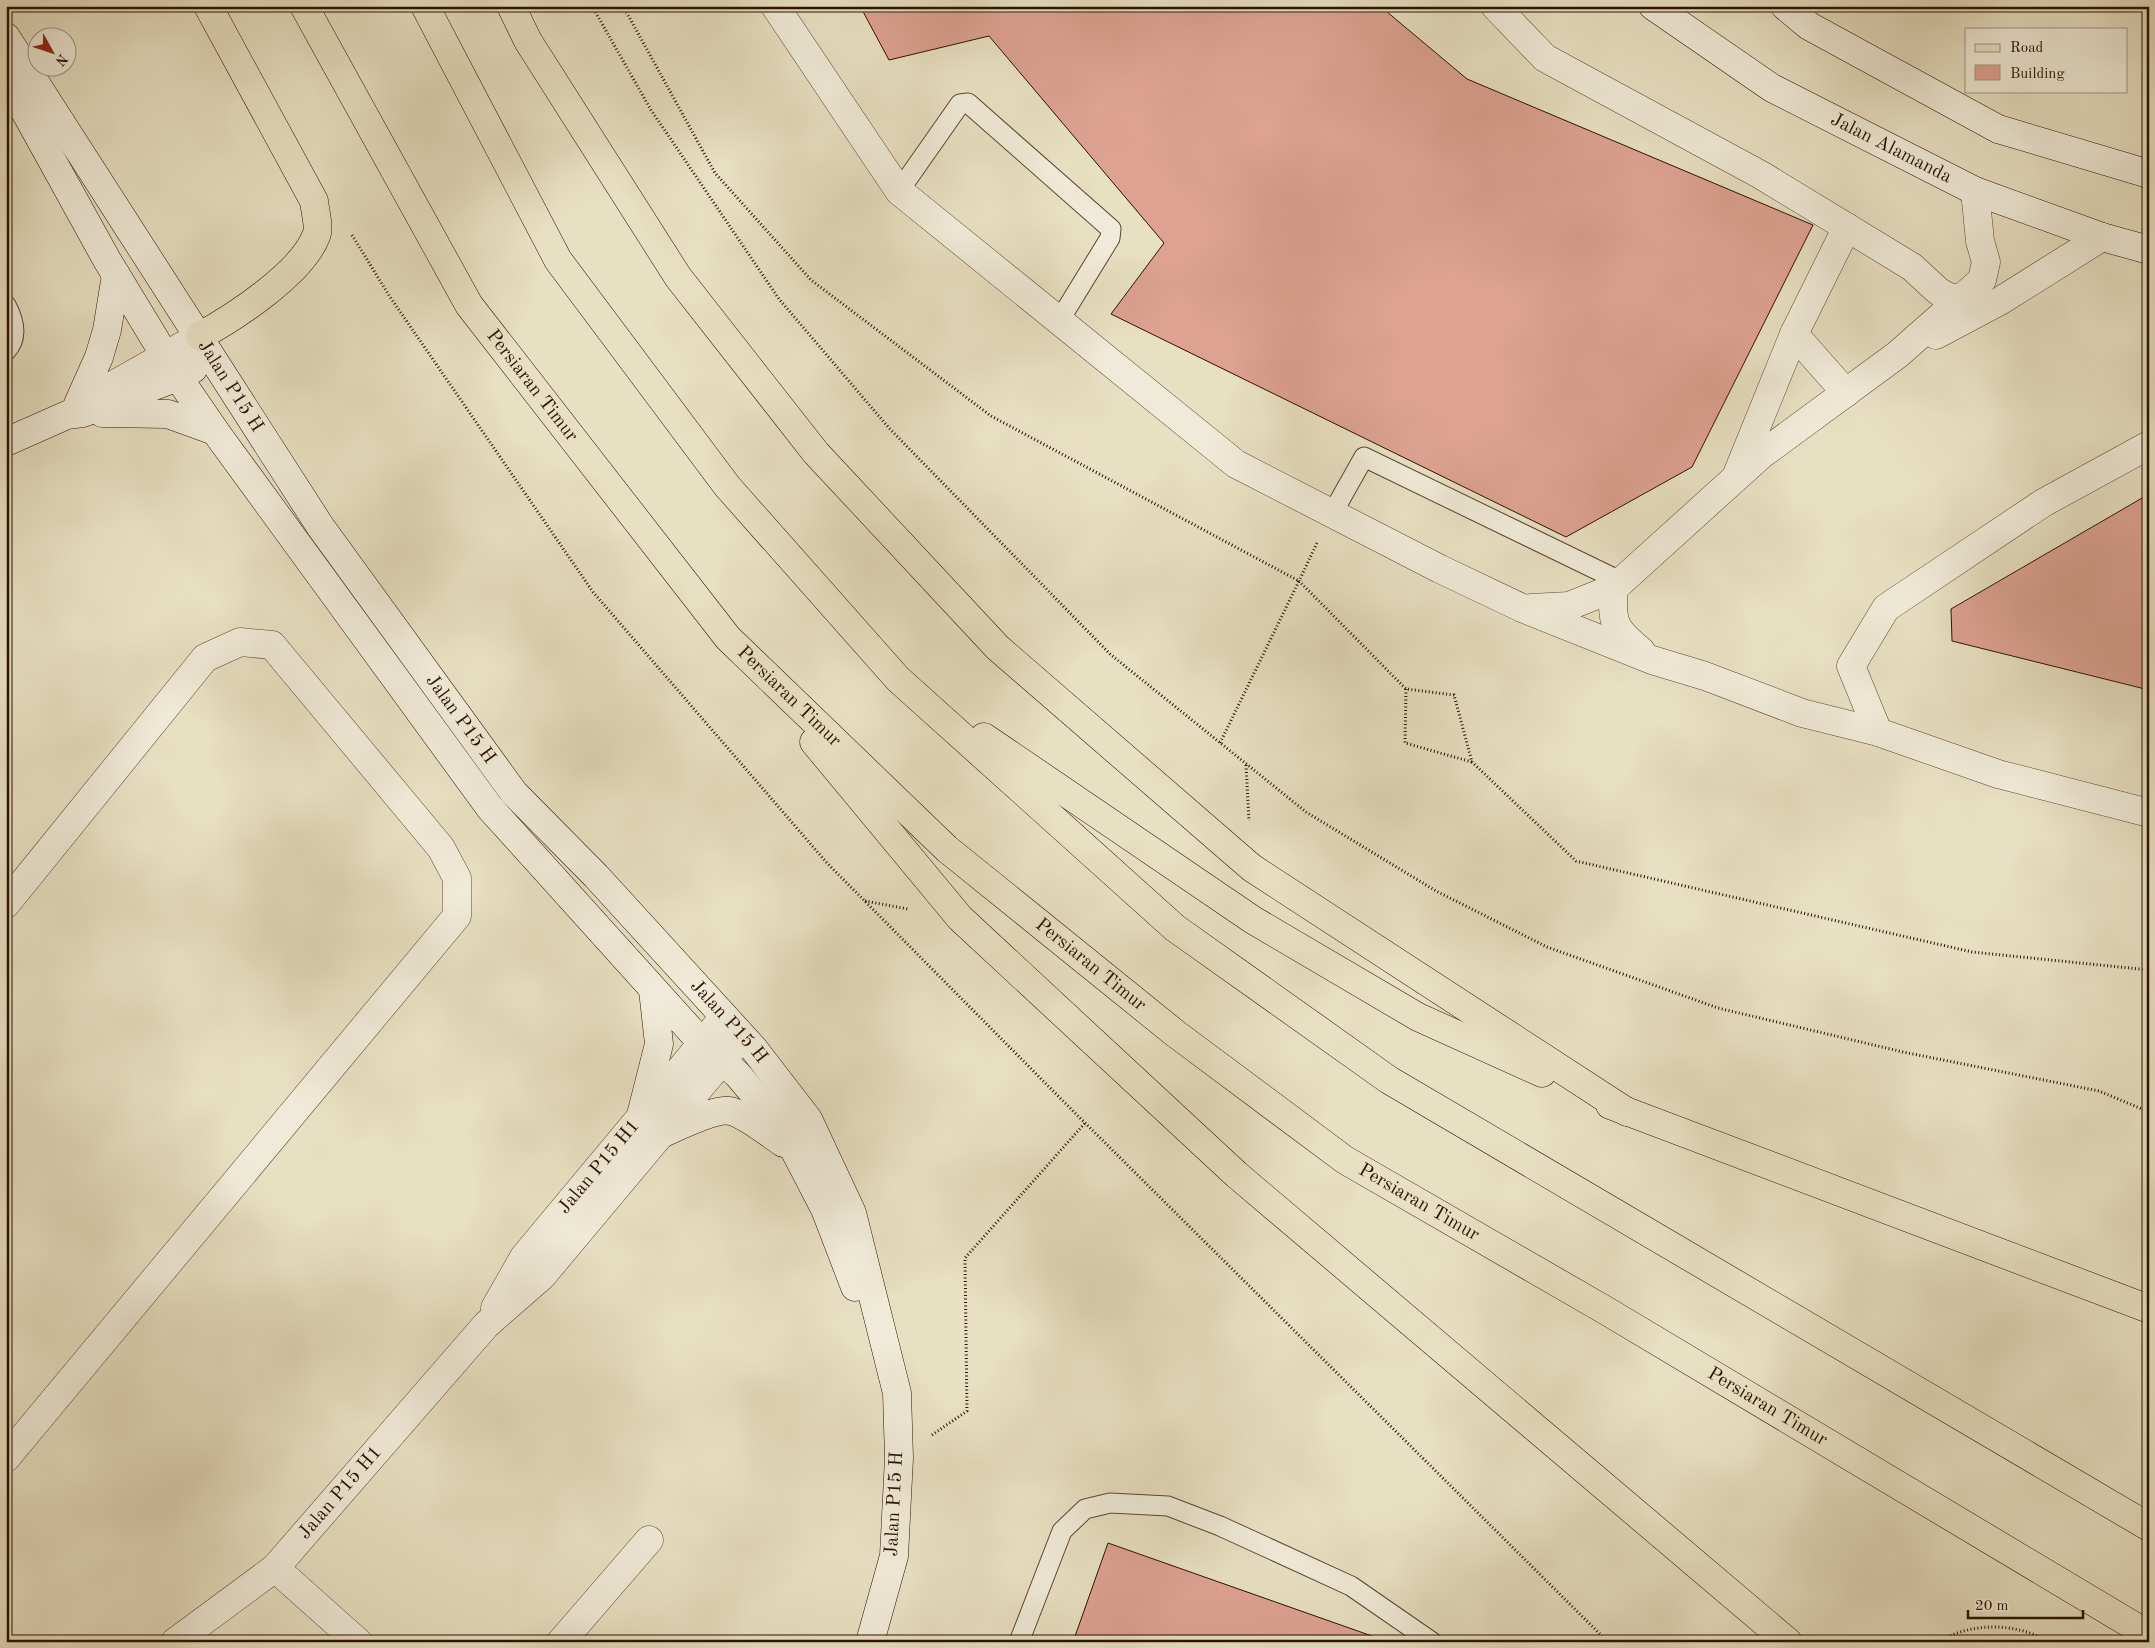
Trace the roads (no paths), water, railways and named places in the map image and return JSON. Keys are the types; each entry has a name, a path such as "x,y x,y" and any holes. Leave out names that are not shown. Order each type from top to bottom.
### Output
{"main road":[{"path":"206,347 232,319 299,264 317,235 314,202 208,6"},
{"name":"Persiaran Timur","path":"304,6 469,306 728,638 947,849 1176,1034 1345,1160 1605,1310 2149,1635"},
{"path":"425,6 558,260 727,486 898,679 1175,928 1389,1080 2149,1527"},
{"path":"511,6 528,41 678,277 816,453 998,648 1252,868 1627,1112"},
{"path":"728,638 960,918 1237,1175 1788,1642"},
{"path":"898,679 1253,920 1418,1017 1627,1112 2149,1309"}],"street":[{"path":"775,6 899,191 1236,464 1440,569 1522,608 1652,660 1705,676 1802,713 1878,732 1998,774 2149,814"},
{"path":"1495,6 1545,58 1761,175 1912,267 1938,291 1950,298 1963,297"},
{"name":"Jalan Alamanda","path":"1653,6 1772,88 1975,191 2102,237 2149,250"},
{"path":"1785,6 1809,26 1998,129 2149,174"},
{"name":"Jalan P15 H","path":"6,36 320,526 514,792 596,876 733,1027 808,1119 852,1213 897,1393 899,1458 894,1556 870,1642"},
{"path":"6,77 116,275 107,330 99,357 76,411"},
{"path":"1522,608 1569,606 1618,585 1761,454 1897,355 1982,280 1986,262 1980,242 1975,191"},
{"path":"1736,477 1794,334 1847,227"},
{"path":"1897,355 2000,301 2102,237"},
{"name":"Jalan P15 H","path":"116,275 172,367 215,431 490,808 653,990 712,1052 738,1075 783,1128 825,1208 897,1393"},
{"path":"1794,334 1846,393"},
{"path":"6,442 172,367 206,347"},
{"path":"76,411 168,414 215,431"},
{"path":"1878,732 1851,666 1886,608 2043,503 2149,445"},
{"path":"1618,585 1612,608 1614,622 1630,642 1652,660"},
{"path":"6,904 205,658 240,642 272,645 441,848 457,878 457,916 6,1458"},
{"path":"653,990 659,1044 650,1126 730,1110 761,1127 794,1151"},
{"name":"Jalan P15 H1","path":"176,1642 275,1568 486,1325 524,1257 650,1126 733,1027"},
{"path":"561,1642 649,1540"},
{"path":"275,1568 358,1642"}],"lane":[{"path":"899,191 960,104 968,103 1112,229 1110,238 1059,321"},
{"path":"6,305 14,321 13,344 6,351"},
{"path":"1332,514 1364,457 1618,585"},
{"path":"1019,1642 1062,1531 1084,1509 1110,1503 1168,1506 1220,1526 1351,1586 1432,1642"}]}
